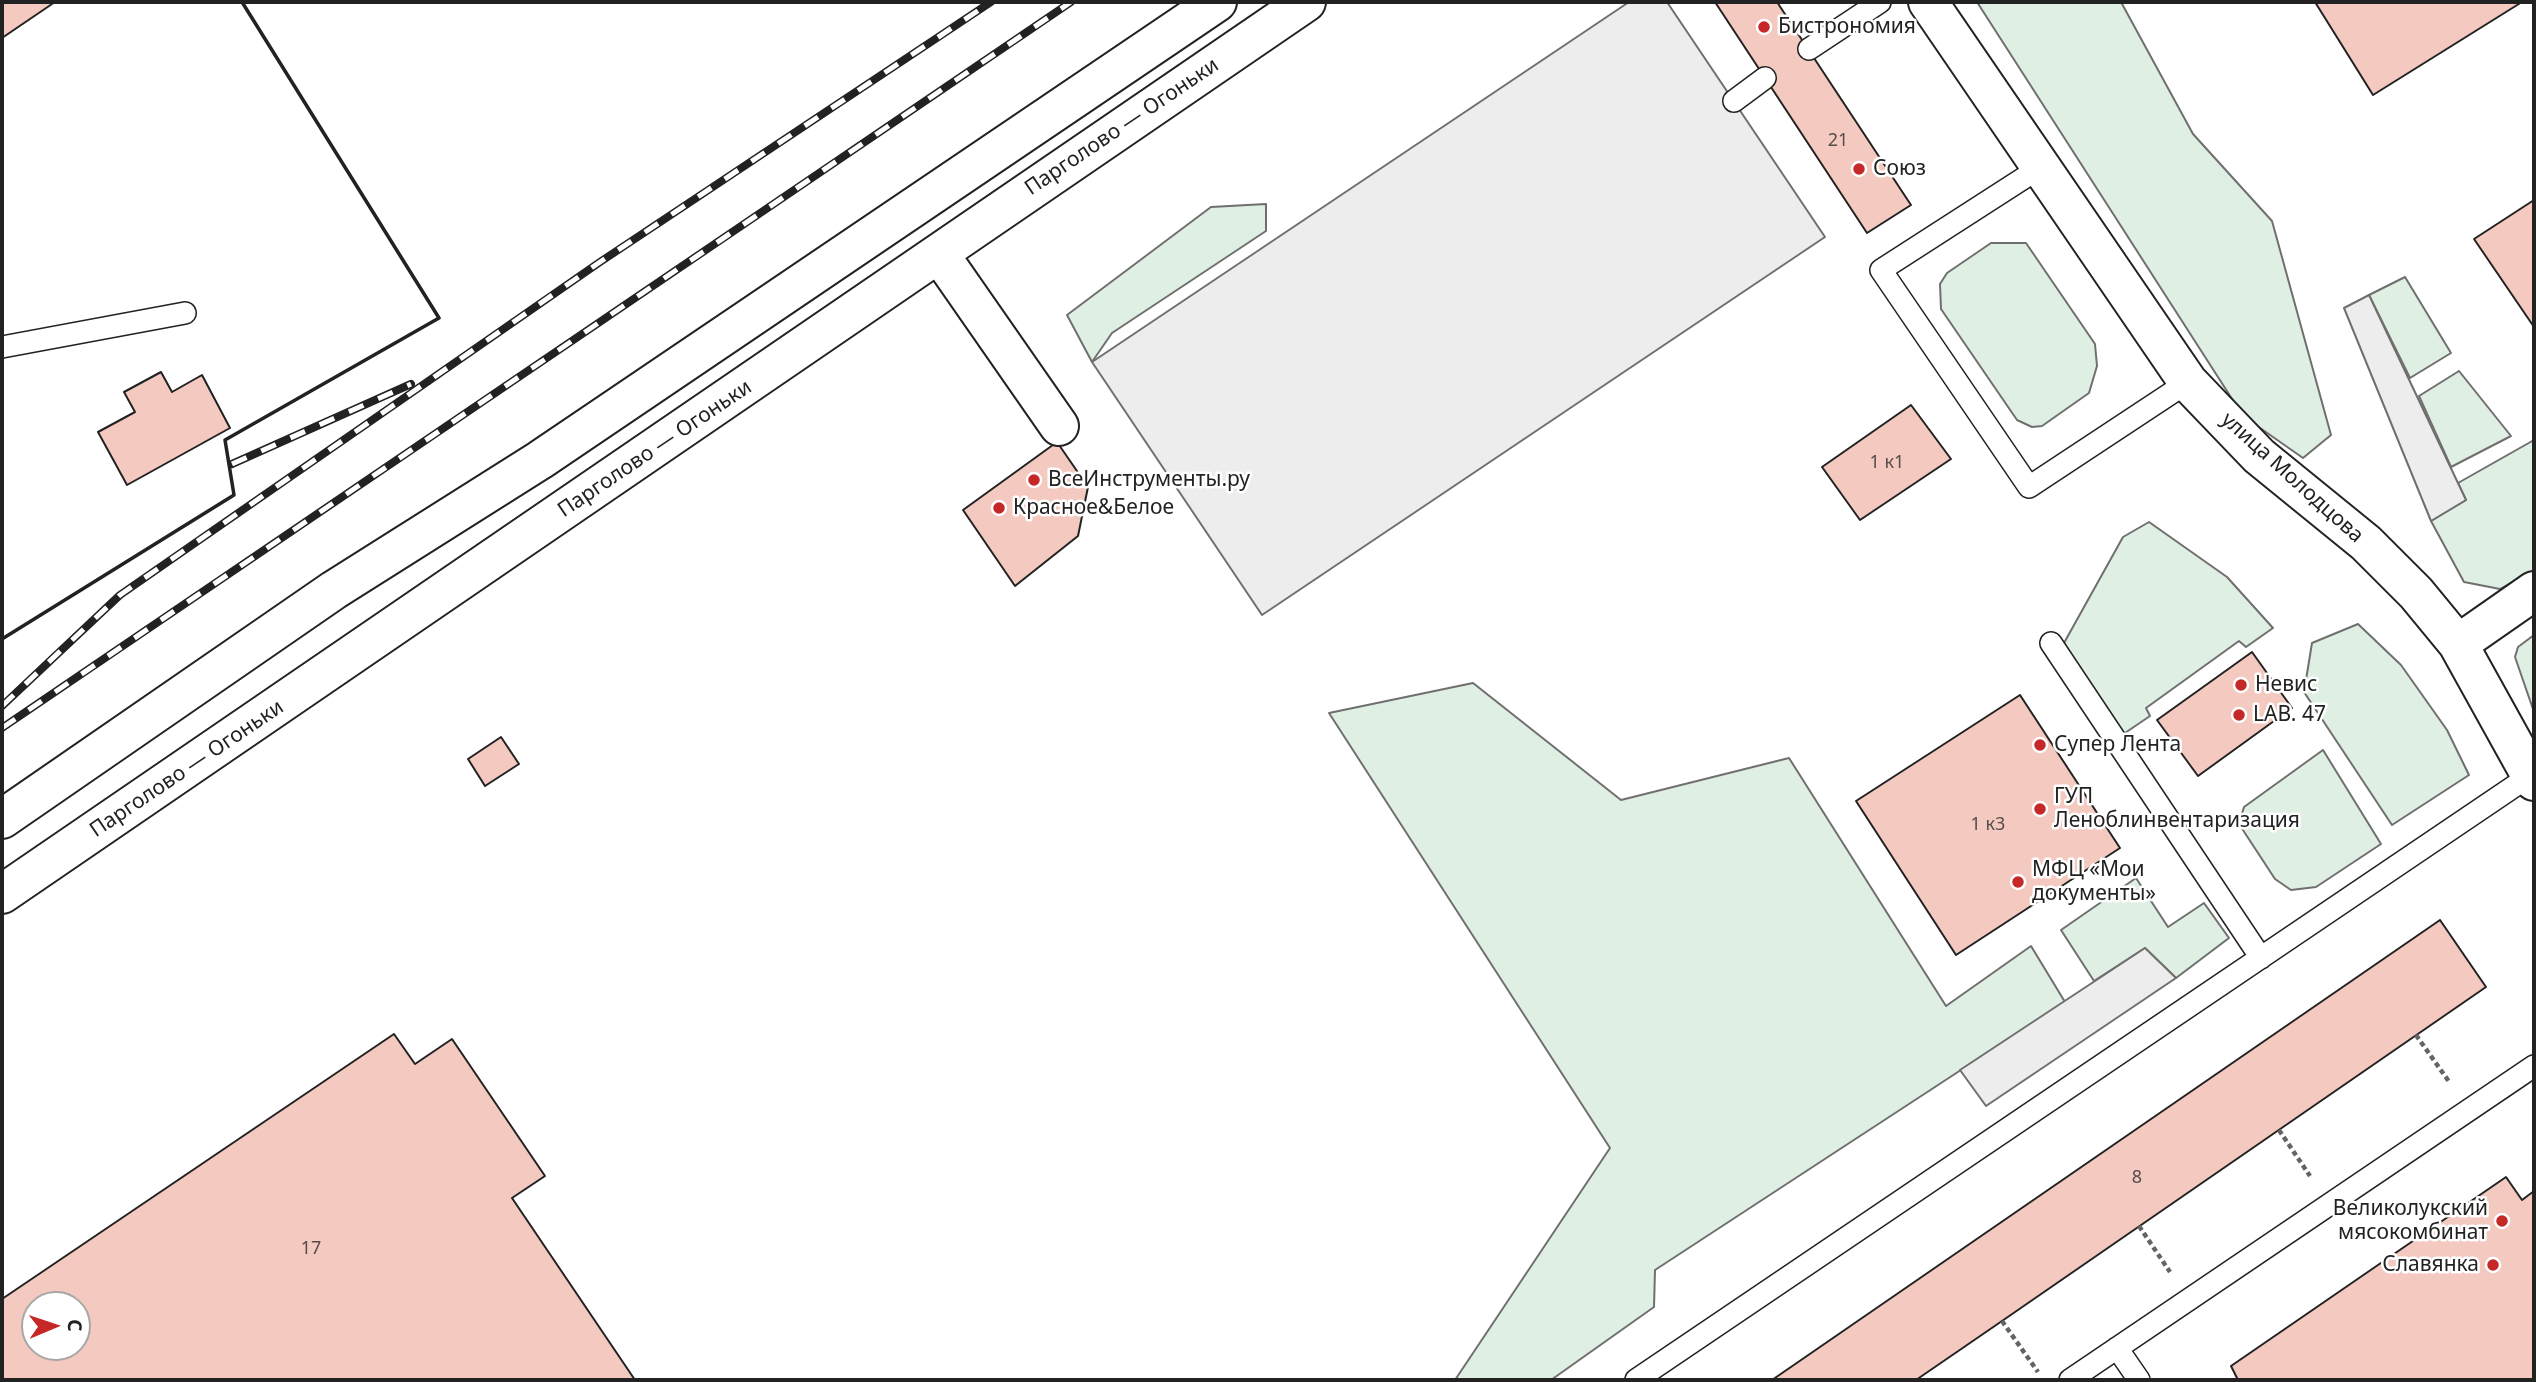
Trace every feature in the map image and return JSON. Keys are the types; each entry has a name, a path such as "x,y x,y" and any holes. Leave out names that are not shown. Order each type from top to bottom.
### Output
{"main road":[{"path":"2,819 334,590 540,460 1217,2"},
{"name":"Парголово — Огоньки","path":"2,894 940,255 1055,172 1306,2"},
{"name":"улица Молодцова","path":"1928,2 2188,383 2259,456 2366,544 2416,593 2458,644 2533,778"},
{"path":"940,255 1059,426"},
{"path":"2458,644 2534,591"}],"lane":[{"path":"1809,49 1880,2"},
{"path":"1734,101 1765,78"},
{"path":"2041,167 1881,270 2029,487 2188,383"},
{"path":"2,347 185,313"},
{"path":"2051,643 2262,958"},
{"path":"1636,1380 2533,778"},
{"path":"2070,1380 2534,1066"},
{"path":"2117,1348 2139,1380"}],"path":[{"path":"2417,1035 2468,1110"},
{"path":"2279,1130 2330,1205"},
{"path":"2139,1226 2189,1300"},
{"path":"2002,1321 2043,1380"}],"green space":[{"path":"1977,2 2121,2 2193,134 2272,221 2331,435 2303,458 2243,416"},
{"path":"1266,204 1266,231 1112,333 1092,362 1067,315 1211,207"},
{"path":"1991,243 2026,243 2095,344 2097,366 2089,393 2042,426 2032,427 2017,420 1941,309 1940,284 1947,273"},
{"path":"2405,277 2451,353 2410,378 2369,295"},
{"path":"2459,371 2511,436 2451,467 2419,396"},
{"path":"2534,440 2534,570 2500,589 2464,582 2431,521 2466,500 2458,483"},
{"path":"2149,522 2227,577 2273,628 2246,647 2239,641 2146,708 2150,716 2122,735 2064,643 2123,537"},
{"path":"2358,624 2401,665 2447,730 2469,775 2392,825 2304,692 2312,643"},
{"path":"2534,635 2534,712 2515,657 2518,647"},
{"path":"1473,683 1621,800 1789,758 1946,1006 2031,946 2065,1002 1655,1270 1654,1307 1551,1380 1455,1380 1610,1148 1329,713"},
{"path":"2323,750 2381,844 2316,887 2291,890 2275,879 2239,824 2244,807"},
{"path":"2136,878 2168,927 2204,903 2229,938 2176,978 2145,948 2094,981 2061,930"}],"shaded area":[{"path":"1629,2 1667,2 1825,237 1262,615 1092,362"},
{"path":"2369,295 2466,500 2431,521 2344,308"},
{"path":"2145,948 2176,978 1986,1106 1960,1070"}],"building":[{"path":"2,2 55,2 2,38"},
{"path":"1715,2 1777,2 1911,205 1867,233"},
{"path":"2315,2 2522,2 2373,95"},
{"path":"2534,200 2534,327 2474,239"},
{"path":"161,372 172,392 202,375 230,428 127,485 98,432 135,412 124,392"},
{"path":"1911,405 1951,459 1860,520 1822,467"},
{"path":"1057,442 1088,487 1078,536 1015,586 963,510"},
{"path":"2252,652 2292,708 2198,776 2157,720"},
{"path":"2020,695 2120,848 1956,955 1856,801"},
{"path":"501,737 519,764 485,786 468,759"},
{"path":"2440,920 2486,987 2002,1321 1916,1380 1772,1380"},
{"path":"394,1034 415,1064 452,1039 545,1176 512,1198 635,1380 2,1380 2,1299"},
{"path":"2506,1177 2522,1200 2534,1191 2534,1380 2238,1380 2231,1366"}],"railway":[{"path":"2,706 120,595 600,262 991,2"},
{"path":"2,728 1071,2"},
{"path":"232,464 411,384"}],"wall":[{"path":"2,639 234,495 225,440 439,318 242,2"}],"place":[{"name":"Бистрономия","path":"1764,27"},
{"name":"Союз","path":"1859,169"},
{"name":"ВсеИнструменты.ру","path":"1034,480"},
{"name":"Красное&Белое","path":"999,508"},
{"name":"Невис","path":"2241,685"},
{"name":"LAB. 47","path":"2239,715"},
{"name":"Супер Лента","path":"2040,745"},
{"name":"ГУП Леноблинвентаризация","path":"2040,809"},
{"name":"МФЦ «Мои документы»","path":"2018,882"},
{"name":"Великолукский мясокомбинат","path":"2502,1221"},
{"name":"Славянка","path":"2493,1265"}]}
